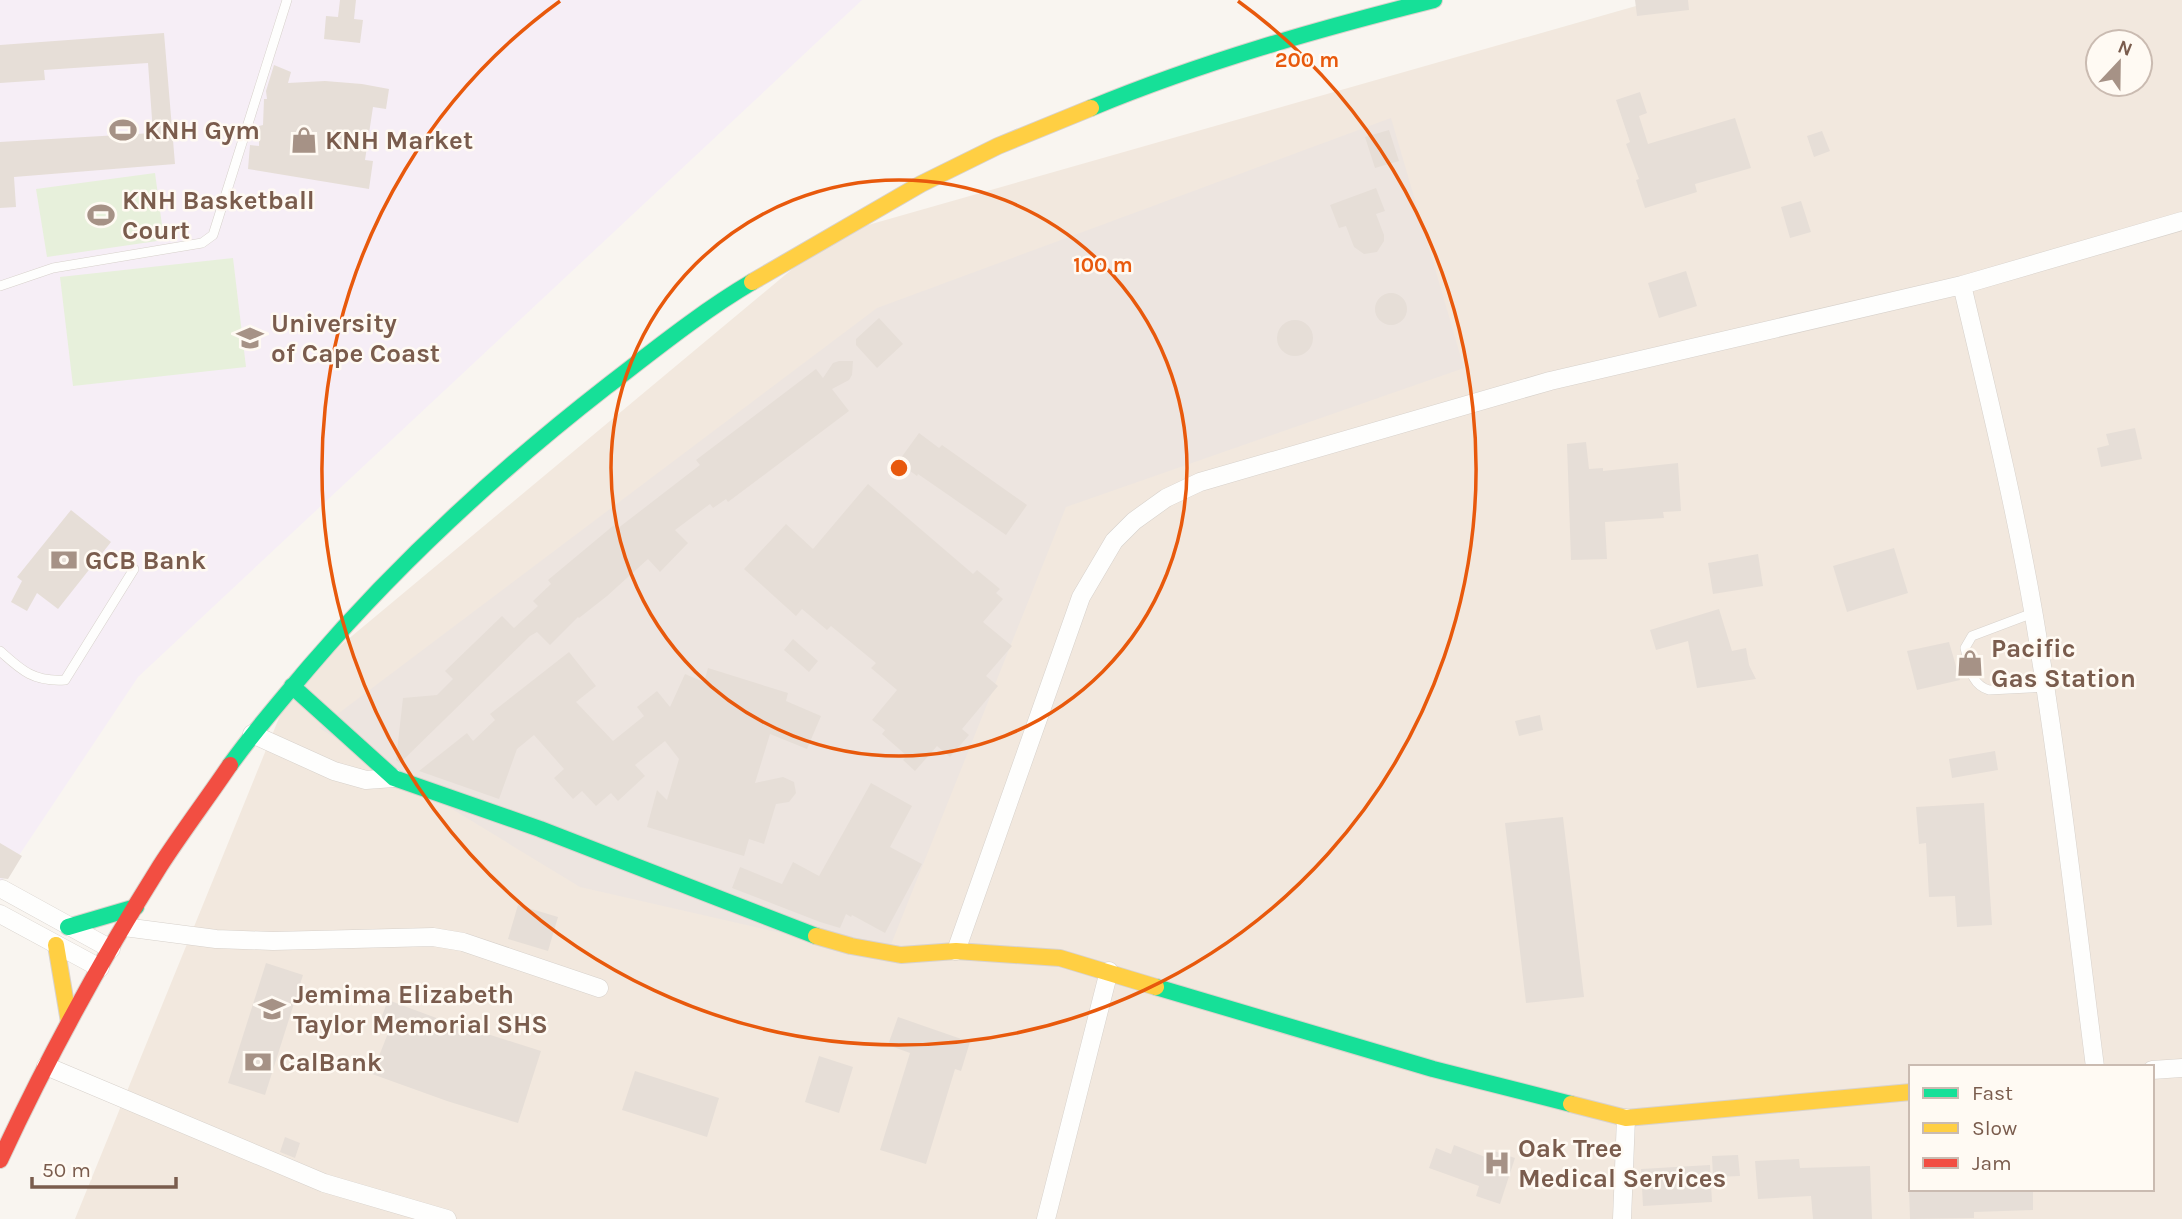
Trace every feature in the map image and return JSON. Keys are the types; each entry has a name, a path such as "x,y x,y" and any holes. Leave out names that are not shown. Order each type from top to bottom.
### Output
{"main road":[{"path":"0,1160 46,1066 124,927 161,865 252,734 415,551 565,419 655,349 745,286 921,184 998,145 1217,61 1343,23 1434,0"},
{"path":"292,686 394,778 540,829 815,936 851,946 901,955 956,951 1060,958 1433,1069 1626,1118 1909,1092"},
{"path":"68,927 136,907"},
{"path":"56,945 69,1023"}],"street":[{"path":"956,951 1081,597 1114,541 1134,521 1166,498 1200,482 1550,381 1962,285 2182,221"},
{"path":"1962,285 2008,481 2034,613 2095,1065"},
{"path":"252,734 334,771 366,780 394,778"},
{"path":"2,889 111,949"},
{"path":"0,914 100,968"},
{"path":"124,927 216,939 273,941 433,937 463,943 599,988"},
{"path":"1046,1219 1109,971"},
{"path":"46,1066 324,1183 447,1219"},
{"path":"2154,1070 2182,1068"},
{"path":"1622,1219 1626,1118"}],"lane":[{"path":"0,286 53,268 202,243 213,235 287,0"},
{"path":"0,651 25,673 49,681 65,680 134,569"},
{"path":"2034,613 1972,636 1965,648 1973,681 1980,687 1989,690 2046,687"}],"shaded area":[{"name":"University of Cape Coast","path":"0,0 862,0 138,677 0,884"},
{"path":"1657,0 2182,0 2182,1219 75,1219 292,686 833,235"},
{"path":"1391,118 1464,368 1066,507 886,957 580,887 319,728 877,308"}],"green space":[{"name":"KNH Basketball Court","path":"155,173 164,240 47,257 36,189"},
{"path":"233,258 246,367 73,386 60,277"}],"building":[{"path":"340,0 356,0 354,19 363,20 360,43 324,39 326,16 338,17"},
{"path":"1635,0 1688,0 1689,10 1637,16"},
{"path":"164,33 175,164 14,177 16,207 0,208 0,142 153,133 148,63 44,70 45,80 0,83 0,45"},
{"path":"274,65 291,72 288,83 325,81 389,89 386,109 373,107 365,160 373,161 369,189 248,169 250,145 259,146 259,126 263,125 264,99 267,99 266,91"},
{"path":"1640,92 1647,113 1639,116 1648,144 1735,118 1751,168 1695,184 1697,192 1645,208 1636,180 1639,179 1626,144 1630,142 1616,100"},
{"path":"1389,130 1399,161 1375,168 1365,137"},
{"path":"1822,131 1830,151 1814,157 1807,136"},
{"path":"1376,188 1385,211 1376,214 1384,241 1377,252 1364,254 1354,247 1346,226 1339,228 1330,205"},
{"path":"1801,201 1811,232 1790,238 1781,207"},
{"path":"1686,271 1697,306 1659,318 1648,283"},
{"path":"1391,293 1402,298 1407,309 1402,320 1391,325 1380,320 1375,309 1380,298"},
{"path":"879,318 903,344 877,368 856,345 856,339"},
{"path":"1295,320 1308,325 1313,338 1308,351 1295,356 1282,351 1277,338 1282,325"},
{"path":"853,361 849,380 832,389 849,411 728,502 726,499 713,508 710,504 675,530 688,543 660,572 648,559 607,596 578,617 550,645 537,632 530,636 400,763 396,760 403,698 437,695 453,679 445,671 502,616 514,628 538,606 533,601 551,584 548,580 614,525 617,529 700,465 696,460 816,369 823,378 833,363"},
{"path":"2135,428 2142,459 2101,467 2097,448 2109,445 2106,434"},
{"path":"919,433 939,448 942,445 1027,505 1006,535 898,462"},
{"path":"1586,442 1589,469 1603,468 1603,471 1678,463 1681,511 1663,512 1664,518 1605,522 1607,559 1571,560 1567,444"},
{"path":"868,484 973,574 977,570 1000,589 996,593 1003,599 983,622 1012,646 986,676 998,686 962,729 969,735 950,757 937,746 915,771 903,760 907,756 882,734 885,730 872,720 897,690 871,668 876,663 831,626 827,630 802,609 796,616 744,569 786,524 813,549"},
{"name":"GCB Bank","path":"71,510 111,542 58,609 37,593 27,611 11,602 22,581 17,577"},
{"path":"1894,548 1908,593 1847,612 1833,566"},
{"path":"1758,554 1763,586 1713,594 1708,563"},
{"path":"1719,609 1732,651 1746,648 1749,665 1756,679 1697,688 1688,641 1656,650 1650,630"},
{"path":"793,639 818,661 809,672 784,650"},
{"path":"1949,642 1960,680 1917,690 1907,651"},
{"path":"569,652 596,686 576,702 613,741 644,716 637,707 657,691 670,707 685,674 704,682 708,668 788,693 786,701 821,716 807,749 770,734 755,783 783,777 794,782 796,793 789,802 776,804 764,844 749,839 744,856 647,827 657,790 667,800 679,759 665,741 635,765 645,776 618,801 611,793 596,806 582,791 573,799 554,778 564,769 534,735 517,749 499,799 419,771 467,733 473,741 495,720 490,714"},
{"path":"1540,715 1543,730 1519,736 1515,721"},
{"path":"1995,751 1998,770 1952,778 1949,759"},
{"path":"871,783 912,806 890,847 922,864 885,933 852,915 851,917 846,914 840,928 732,888 740,867 782,884 793,862 819,876"},
{"path":"1984,803 1992,925 1957,927 1955,896 1929,897 1926,843 1919,844 1916,807"},
{"path":"1563,817 1584,997 1526,1003 1505,823"},
{"path":"0,843 22,856 8,879 0,878"},
{"path":"518,905 558,917 548,951 508,939"},
{"path":"266,963 303,975 265,1095 228,1083"},
{"path":"388,1000 474,1032 475,1030 541,1051 518,1123 372,1074 390,1028 379,1024"},
{"path":"898,1017 970,1042 961,1071 955,1069 926,1164 880,1150 910,1053 888,1045"},
{"path":"819,1056 853,1067 839,1113 805,1102"},
{"path":"635,1071 719,1098 707,1137 622,1110"},
{"path":"285,1137 300,1143 295,1158 280,1152"},
{"path":"1454,1145 1488,1158 1491,1150 1515,1158 1500,1204 1476,1196 1479,1186 1429,1168 1436,1148 1451,1154"},
{"path":"1738,1155 1740,1176 1713,1177 1712,1156"},
{"path":"1799,1159 1800,1168 1870,1166 1872,1219 1813,1219 1811,1196 1758,1199 1755,1161"},
{"path":"1710,1165 1712,1202 1643,1206 1641,1169"},
{"path":"1909,1191 2033,1191 2033,1210 1974,1212 1974,1218 1910,1219"}],"traffic: fast":[{"path":"1091,108 1175,76 1261,48 1434,0"},
{"path":"230,765 310,666 378,590 450,519 606,387 696,319 752,282"},
{"path":"292,686 394,778 540,829 816,936"},
{"path":"68,927 136,907"},
{"path":"1156,987 1433,1069 1571,1104"}],"traffic: slow":[{"path":"752,282 921,184 998,146 1091,108"},
{"path":"816,936 851,946 901,955 956,951 1060,958 1156,987"},
{"path":"56,945 69,1022"},
{"path":"1571,1104 1626,1118 1909,1092"}],"traffic: jam":[{"path":"0,1160 56,1047 117,937 160,866 230,765"}],"place":[{"name":"KNH Gym","path":"123,130"},
{"name":"KNH Market","path":"304,140"},
{"name":"KNH Basketball Court","path":"101,215"},
{"name":"University of Cape Coast","path":"250,338"},
{"name":"GCB Bank","path":"64,560"},
{"name":"Pacific Gas Station","path":"1970,663"},
{"name":"Jemima Elizabeth Taylor Memorial SHS","path":"272,1009"},
{"name":"CalBank","path":"258,1062"},
{"name":"Oak Tree Medical Services","path":"1497,1163"}]}
